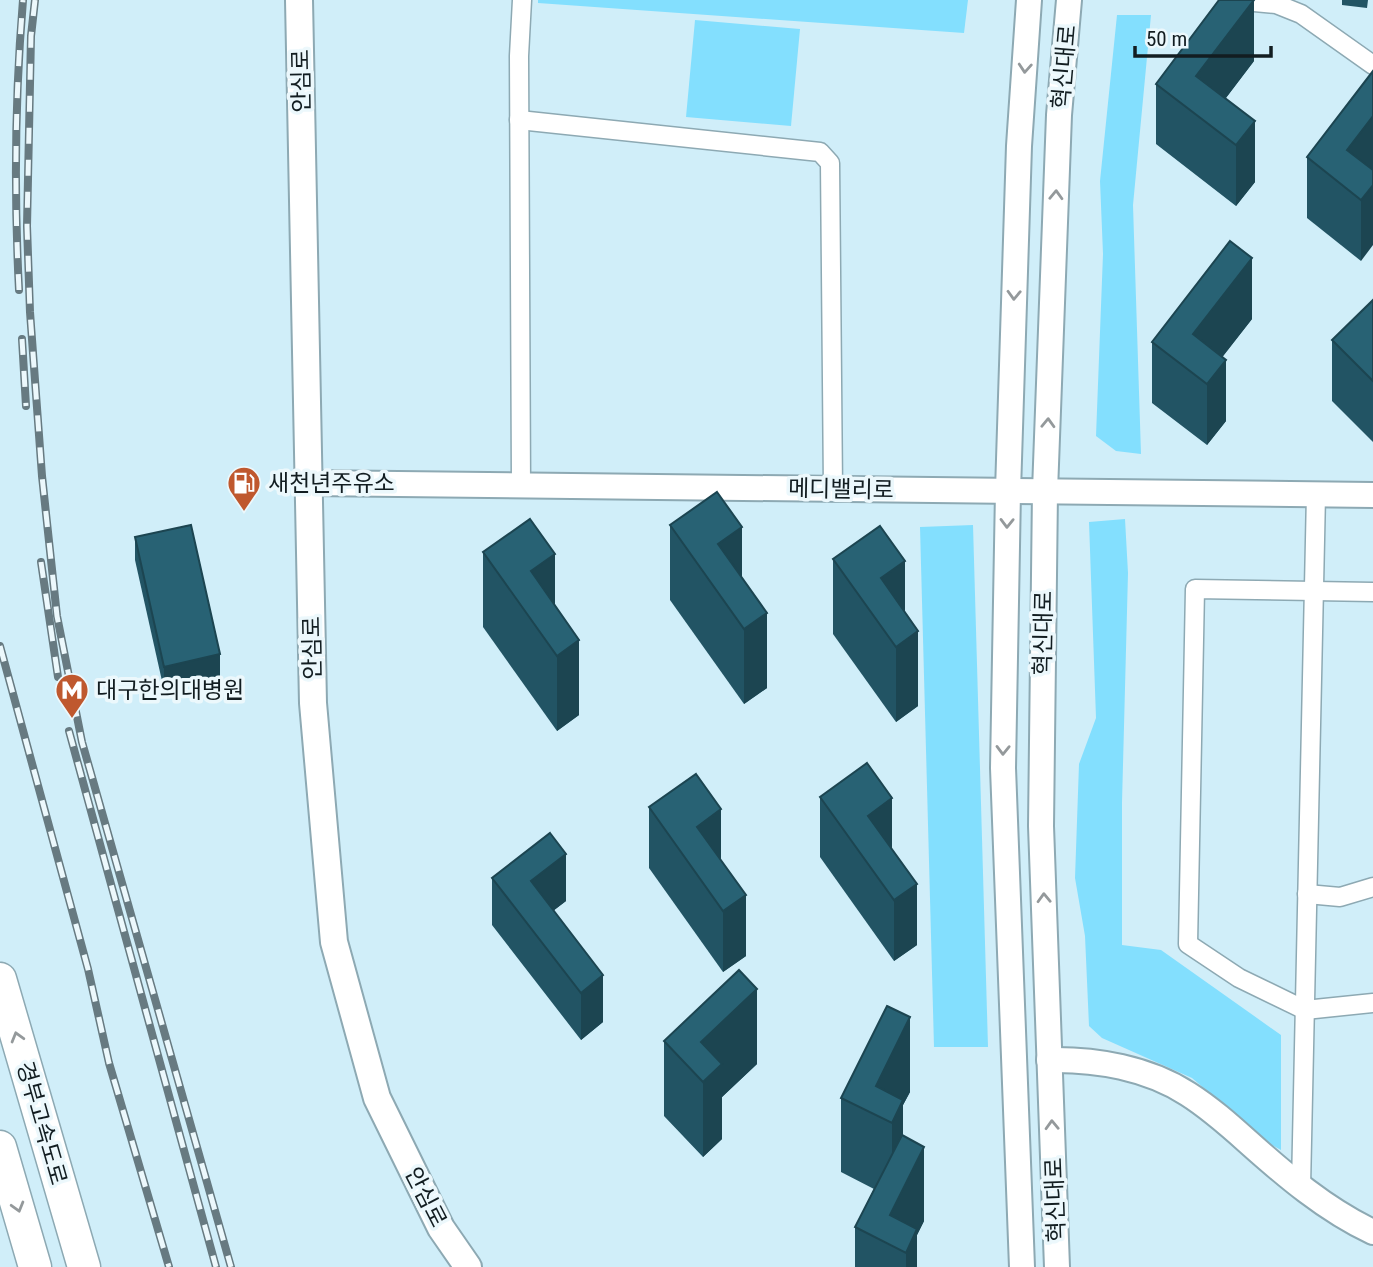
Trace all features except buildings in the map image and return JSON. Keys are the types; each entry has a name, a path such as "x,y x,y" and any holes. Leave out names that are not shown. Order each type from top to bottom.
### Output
{"highway":[{"name":"경부고속도로","path":"0,979 84,1267"},
{"name":"경부고속도로","path":"0,1147 35,1267"}],"main road":[{"name":"안심로","path":"299,0 313,703 334,942 376,1098 441,1228 468,1267"},
{"path":"1022,1267 1003,768 1008,491 1019,146 1030,0"},
{"name":"혁신대로","path":"1057,1267 1041,826 1045,491 1059,115 1069,0"},
{"name":"메디밸리로","path":"309,483 1373,495"},
{"path":"1049,1060 1076,1060 1142,1072 1186,1093 1219,1115 1301,1187 1373,1232"}],"street":[{"path":"521,485 519,56 522,0"},
{"path":"1233,0 1276,4 1301,14 1373,65"},
{"path":"519,120 790,147 820,152 830,163 833,489"},
{"path":"1301,1187 1316,494"},
{"path":"1373,592 1195,589 1188,944 1239,978 1305,1010 1373,1003"},
{"path":"1307,894 1340,897 1373,887"}],"shaded area":[{"path":"538,0 968,0 964,33 538,3"},
{"path":"1117,15 1151,15 1133,205 1141,454 1116,451 1096,436 1103,254 1100,181"},
{"path":"695,20 800,29 791,126 686,117"},
{"path":"1125,519 1128,573 1122,803 1122,945 1161,950 1281,1035 1281,1150 1268,1143 1192,1078 1102,1038 1089,1026 1085,936 1075,878 1079,764 1096,718 1089,522"},
{"path":"973,525 988,1047 934,1047 920,527"}],"railway":[{"path":"19,290 16,145 23,0"},
{"path":"35,0 31,36 27,226 30,312 42,476 57,616 82,742 231,1267"},
{"path":"22,339 26,406"},
{"path":"41,562 58,677"},
{"path":"0,646 88,969 109,1063 169,1267"},
{"path":"69,731 216,1267"}],"place":[{"name":"새천년주유소","path":"244,513"},
{"name":"대구한의대병원","path":"72,720"}]}
